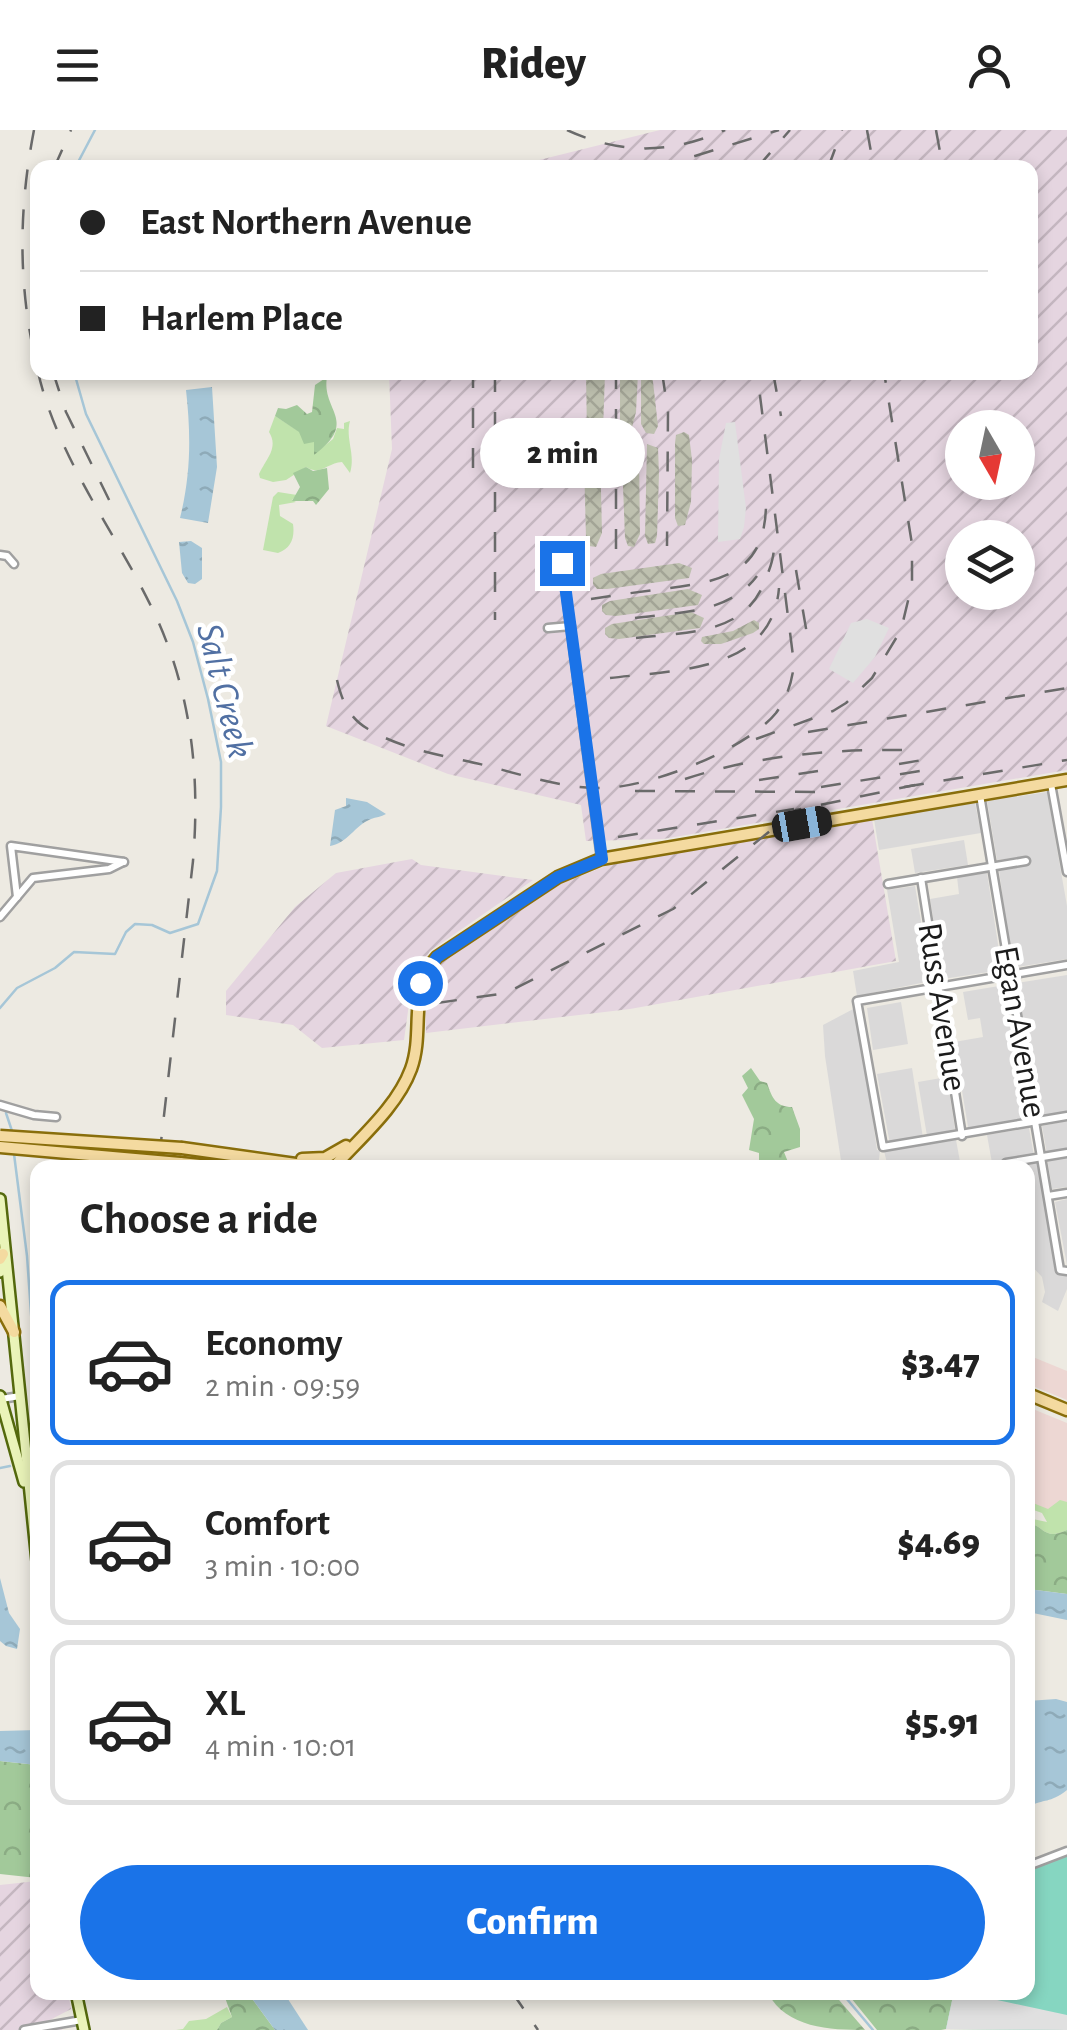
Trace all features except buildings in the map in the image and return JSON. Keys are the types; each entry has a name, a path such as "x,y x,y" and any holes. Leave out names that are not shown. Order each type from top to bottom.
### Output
{"main road":[{"path":"340,1160 393,1101 412,1067 420,983 429,966 558,877 602,859 1067,780"},
{"path":"248,1156 253,1152 325,1158 338,1153 374,1123"},
{"path":"0,1136 182,1148 273,1160"},
{"path":"0,1149 146,1160"},
{"path":"349,1149 351,1160"},
{"path":"0,1199 30,1490"},
{"path":"0,1272 6,1239"},
{"path":"0,1306 14,1332"},
{"path":"1035,1397 1067,1410"},
{"path":"0,1398 30,1502"},
{"path":"78,2000 83,2025"}],"street":[{"path":"4,555 14,564"},
{"path":"562,563 602,859"},
{"path":"548,628 571,626"},
{"path":"1051,782 1067,872"},
{"name":"Egan Avenue","path":"980,794 1064,1271"},
{"path":"0,917 17,897 33,878 109,869 124,862 11,846 17,897"},
{"path":"888,884 1026,861"},
{"name":"Russ Avenue","path":"921,878 962,1136"},
{"path":"1067,965 857,1001 882,1147 1067,1116"},
{"path":"0,1105 56,1117"},
{"path":"1024,1160 1067,1153"},
{"path":"1048,1196 1067,1193"},
{"path":"0,1398 20,1396"},
{"path":"1035,1863 1067,1851"},
{"path":"24,2030 83,2025"}],"shaded area":[{"path":"660,130 1067,130 1067,770 663,839 586,841 581,805 448,774 326,726 392,449 389,380 1038,380 1038,160 539,160"},
{"path":"586,380 605,380 603,430 596,438 587,434"},
{"path":"620,380 638,380 630,435 624,436 620,428"},
{"path":"641,380 653,380 658,426 654,434 646,433 641,424"},
{"path":"735,422 746,508 744,527 740,539 718,542 719,459 726,423"},
{"path":"676,435 689,435 692,460 691,502 685,525 678,526 675,443"},
{"path":"647,444 658,448 659,474 657,536 655,543 648,544 645,536"},
{"path":"591,447 600,451 602,533 596,547 589,546 586,538 584,459"},
{"path":"629,447 639,452 640,534 634,547 628,546 625,538 622,459"},
{"path":"679,563 692,568 689,578 607,589 597,589 593,584 593,578 601,574"},
{"path":"688,589 702,595 698,605 616,616 602,611 602,605 610,601"},
{"path":"691,612 704,618 700,628 619,639 605,634 605,628 612,624"},
{"path":"867,619 889,628 875,657 853,683 829,669 851,623"},
{"path":"754,620 759,629 753,633 721,644 701,641 702,637 733,631"},
{"path":"1047,792 1067,906 1067,959 1012,968 999,870 1031,864 1029,856 997,860 987,801"},
{"path":"975,803 981,833 879,850 874,819"},
{"path":"872,819 896,961 630,1009 426,1033 425,991 442,961 558,885 611,864"},
{"path":"964,840 968,865 915,873 911,849"},
{"path":"412,859 421,865 533,880 430,951 412,982 404,1040 322,1048 293,1025 226,1015 226,991 295,907 336,873"},
{"path":"987,873 1002,970 943,979 930,899 959,894 957,877"},
{"path":"915,886 931,981 857,996 853,971 899,962 887,890"},
{"path":"1067,975 1067,1111 1040,1116 1017,983"},
{"path":"1005,985 1028,1120 968,1127 954,1042 983,1037 980,1018 968,1020 963,992"},
{"path":"901,1002 908,1044 873,1050 867,1008"},
{"path":"857,1007 879,1160 841,1160 823,1025"},
{"path":"912,1068 923,1138 890,1144 877,1074"},
{"path":"947,1077 955,1129 927,1136 918,1082"},
{"path":"1067,1121 1067,1151 1047,1154 1042,1126"},
{"path":"1029,1128 1034,1156 991,1160 987,1135"},
{"path":"956,1140 960,1160 886,1160 884,1151"},
{"path":"1067,1154 1067,1187 1052,1189 1047,1158"},
{"path":"1035,1160 1058,1272 1067,1275 1067,1289 1058,1311 1042,1302 1042,1277 1035,1270"},
{"path":"1067,1199 1067,1265 1055,1202"},
{"path":"1035,1358 1067,1371 1067,1400 1035,1387"},
{"path":"1035,1410 1067,1423 1067,1517 1035,1507"},
{"path":"30,1882 30,2000 69,2000 71,2009 48,2021 63,2030 0,2030 0,1885"},
{"path":"952,2000 997,2000 1067,2015 1067,2030 946,2029"}],"green space":[{"path":"327,380 337,424 328,443 314,455 314,442 304,444 299,432 275,416 278,408 297,405 307,414 312,412 315,385"},
{"path":"275,416 314,441 314,454 333,439 337,428 344,429 344,423 350,421 350,473 342,462 320,470 306,467 286,480 260,478 272,448 269,432"},
{"path":"306,467 313,471 327,468 329,489 316,505 313,501 292,501 300,487 293,473"},
{"path":"278,492 297,495 292,500 296,502 279,505 280,516 293,524 293,538 278,553 263,550 273,497"},
{"path":"751,1068 760,1081 767,1083 775,1101 792,1107 800,1129 800,1147 784,1152 787,1160 759,1160 759,1153 749,1150 754,1119 742,1095 748,1088 742,1076"},
{"path":"1060,1500 1067,1502 1067,1530 1049,1533 1035,1526 1035,1519 1047,1522 1042,1513 1035,1510 1035,1504 1048,1509"},
{"path":"1035,1526 1049,1533 1067,1530 1067,1594 1035,1590"},
{"path":"0,1761 30,1764 30,1877 0,1874"},
{"path":"1067,1855 1067,2030 946,2029 952,2000 1035,2000 1035,1868"},
{"path":"226,2000 253,2000 275,2030 217,2030 232,2017"},
{"path":"773,2000 839,2000 865,2030 810,2025"},
{"path":"853,2000 952,2000 946,2029 877,2030"},
{"path":"227,2007 232,2017 217,2030 176,2030 183,2029 189,2021 206,2019"}],"water":[{"path":"212,387 217,467 208,523 180,518 189,454 186,390"},
{"path":"191,541 202,548 202,579 195,584 188,583 182,573 179,542"},
{"path":"346,798 367,802 386,814 365,822 330,846 335,810 346,806"},
{"path":"0,1578 9,1613 20,1629 17,1649 0,1641"},
{"path":"1035,1590 1067,1594 1067,1620 1035,1613"},
{"path":"1035,1700 1067,1702 1067,1790 1035,1804"},
{"path":"30,1730 30,1764 0,1761 0,1731"},
{"path":"253,2000 289,2000 308,2030 275,2030"}],"waterway":[{"name":"Salt Creek","path":"79,160 95,130"},
{"name":"Salt Creek","path":"0,1008 17,988 55,968 74,952 115,954 126,932 135,924 152,925 170,933 198,924 217,871 221,762 193,642 86,414 76,380"},
{"name":"Salt Creek","path":"6,1113 12,1131"},
{"name":"Salt Creek","path":"14,1154 30,1299"},
{"path":"0,1468 10,1466"},
{"path":"848,2000 873,2030"}],"railway":[{"path":"30,334 22,251 34,130"},
{"path":"58,160 71,130"},
{"path":"567,130 607,144 646,148 685,144 725,130"},
{"path":"682,160 779,130"},
{"path":"764,160 790,130"},
{"path":"831,160 842,130"},
{"path":"867,130 873,160"},
{"path":"936,130 942,160"},
{"path":"40,380 75,469 158,621 179,679 191,738 195,799 193,861 159,1160"},
{"path":"56,380 66,412 116,514"},
{"path":"473,380 473,468"},
{"path":"495,380 495,620"},
{"path":"616,380 616,549"},
{"path":"663,380 668,412 667,546"},
{"path":"337,680 351,714 381,736 425,752 574,786 623,786 671,774 721,753 762,727 783,702 794,664 758,380"},
{"path":"774,380 781,416"},
{"path":"756,739 846,703 872,678 901,630 912,584 912,544 885,380"},
{"path":"591,599 690,585 738,569 758,546 766,507"},
{"path":"636,638 710,628 742,613 764,583 774,546"},
{"path":"796,570 809,646"},
{"path":"635,618 717,604 732,598 757,576"},
{"path":"610,678 690,668 739,652 759,637 772,616 779,588"},
{"path":"808,732 1067,688"},
{"path":"685,779 793,756 902,750"},
{"path":"899,764 934,758"},
{"path":"904,787 1067,760"},
{"path":"759,780 818,771"},
{"path":"821,787 920,771"},
{"path":"437,1003 506,993 673,909 796,810 915,785"},
{"path":"635,791 835,792"},
{"path":"618,837 794,809"},
{"path":"517,2000 538,2030"}],"route":[{"path":"420,983 437,957 558,877 602,859 562,563"}]}
